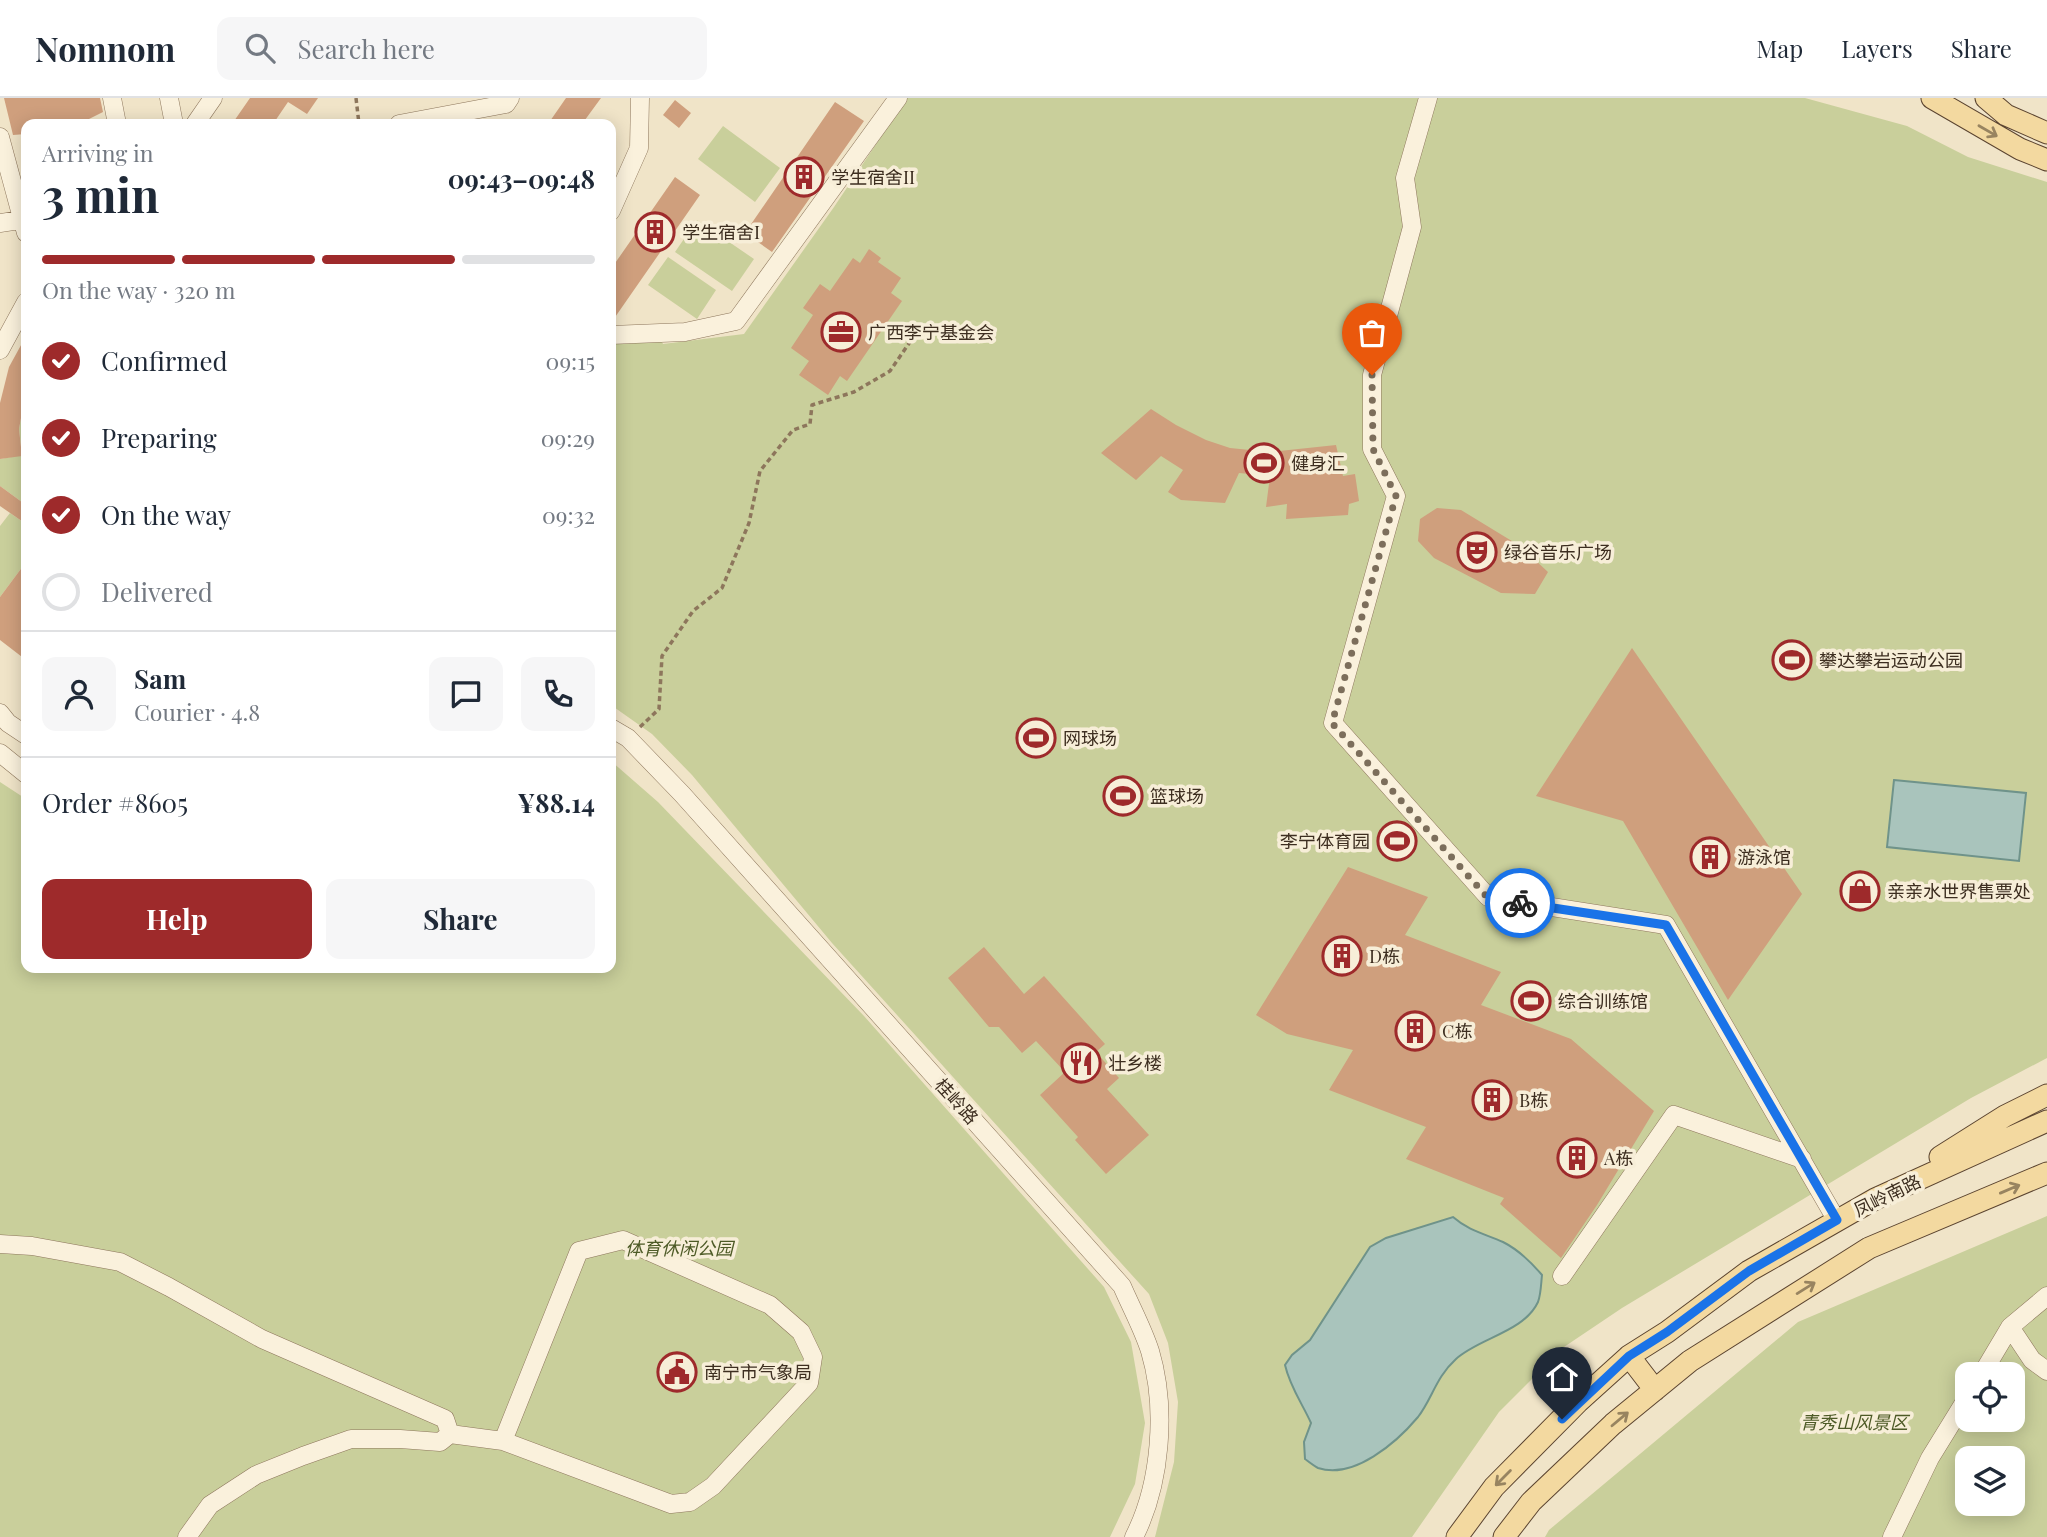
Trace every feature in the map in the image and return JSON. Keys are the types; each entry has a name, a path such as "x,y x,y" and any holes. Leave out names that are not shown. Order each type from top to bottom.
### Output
{"main road":[{"path":"1931,98 2020,149 2047,160"},
{"path":"1986,98 2006,115 2047,133"},
{"path":"1875,1199 2004,1116 2047,1095"},
{"name":"凤岭南路","path":"1457,1537 1494,1487 1578,1402 1629,1356 1667,1332 1749,1271 1875,1199 2047,1121"},
{"path":"1504,1537 1531,1502 1613,1424 1690,1361 1869,1248 2047,1173"},
{"path":"1629,1356 1655,1390"}],"street":[{"path":"112,98 116,119"},
{"path":"169,98 173,119"},
{"path":"198,119 213,98"},
{"path":"426,119 506,104 510,98"},
{"path":"616,200 639,148 639,98"},
{"path":"616,335 685,332 736,321 898,98"},
{"path":"1428,98 1405,178 1412,227 1372,375 1373,449 1396,496 1332,723 1488,898 1666,925 1837,1220"},
{"path":"0,137 21,210"},
{"path":"0,223 21,224"},
{"path":"0,350 21,311"},
{"path":"0,713 21,731"},
{"name":"桂岭路","path":"616,731 628,738 682,794 1122,1286 1150,1351 1161,1405 1155,1480 1134,1537"},
{"path":"0,753 21,770"},
{"path":"1562,1276 1674,1115 1802,1159"},
{"path":"187,1537 211,1505 256,1475 351,1439 440,1442 450,1434 503,1441 671,1504 691,1502 713,1486 809,1383 813,1357 801,1332 770,1305 623,1240 579,1251 503,1441"},
{"path":"0,1244 32,1246 120,1262 262,1339 445,1419 450,1434"},
{"path":"1989,1362 2010,1327 2047,1296"},
{"path":"2010,1327 2032,1360 2047,1371"},
{"path":"1892,1537 1930,1458 1955,1417"}],"path":[{"path":"356,98 358,119"},
{"path":"628,738 659,709 662,656 693,611 722,588 749,523 760,471 793,430 810,424 812,405 854,392 890,370 914,336"}],"green space":[{"name":"李宁体育园","path":"907,98 1805,98 1907,126 1968,157 2047,182 2047,1058 1971,1098 1622,1308 1564,1347 1499,1412 1412,1537 1155,1537 1174,1462 1178,1402 1168,1343 1149,1294 832,943 692,775 652,734 616,709 616,343 661,340 663,344 744,334"},
{"path":"723,126 780,168 755,202 698,159"},
{"path":"697,220 754,259 732,291 675,252"},
{"path":"668,257 716,290 697,319 648,285"},
{"path":"21,455 21,501 0,486 0,459"},
{"path":"10,513 21,521 21,569 0,597 0,526"},
{"name":"体育休闲公园","path":"616,765 658,802 864,1016 1104,1287 1131,1342 1145,1423 1135,1484 1110,1537 0,1537 0,782 21,796 21,973 616,973"},
{"name":"青秀山风景区","path":"2047,1216 2047,1537 1545,1537 1549,1530 1798,1322"}],"water":[{"path":"1894,780 2026,793 2019,861 1887,847"},
{"path":"1453,1217 1471,1229 1509,1245 1529,1261 1542,1275 1538,1302 1523,1321 1456,1359 1444,1373 1418,1417 1387,1447 1360,1464 1346,1469 1318,1468 1305,1459 1304,1442 1311,1423 1293,1388 1285,1365 1292,1355 1310,1340 1370,1247 1386,1238"}],"building":[{"path":"4,98 100,98 103,112 89,119 21,119 21,134 13,135"},
{"path":"250,98 318,98 307,114 288,102 276,119 235,119"},
{"path":"566,98 601,98 586,119 551,119"},
{"path":"675,100 691,113 679,128 663,115"},
{"name":"学生宿舍II","path":"835,102 864,121 772,252 745,233"},
{"name":"学生宿舍I","path":"675,177 700,195 616,316 616,262"},
{"name":"广西李宁基金会","path":"869,249 881,258 878,262 901,278 891,293 902,301 847,381 840,376 828,395 799,375 809,361 791,348 813,315 803,308 820,284 830,291 853,258 860,263"},
{"path":"21,345 21,456 0,459 0,403 9,367"},
{"name":"健身汇","path":"1151,409 1206,440 1230,448 1270,452 1336,445 1343,476 1355,474 1359,501 1349,504 1348,515 1286,519 1287,504 1266,507 1270,476 1239,473 1225,503 1181,500 1168,492 1183,470 1161,456 1136,480 1101,453"},
{"path":"0,486 21,501 21,521 0,506"},
{"name":"绿谷音乐广场","path":"1437,508 1461,510 1520,546 1548,572 1535,594 1501,593 1434,558 1418,541 1420,519"},
{"path":"21,569 21,656 0,640 0,597"},
{"name":"游泳馆","path":"1632,648 1802,894 1728,1000 1623,821 1536,796"},
{"path":"1348,867 1428,897 1405,935 1501,972 1481,1005 1571,1039 1654,1111 1561,1258 1500,1204 1504,1198 1406,1159 1426,1127 1329,1090 1353,1050 1287,1034 1256,1015"},
{"name":"壮乡楼","path":"984,947 1024,994 1044,976 1105,1044 1096,1052 1119,1078 1107,1089 1149,1135 1106,1174 1075,1140 1078,1137 1040,1095 1065,1072 1036,1041 1022,1053 999,1027 989,1027 948,978"}],"way so far":[{"path":"1372,375 1373,449 1396,496 1332,723 1488,898 1520,903"}],"place":[{"name":"学生宿舍II","path":"804,177"},
{"name":"学生宿舍I","path":"655,232"},
{"name":"广西李宁基金会","path":"841,332"},
{"name":"健身汇","path":"1264,463"},
{"name":"绿谷音乐广场","path":"1477,552"},
{"name":"攀达攀岩运动公园","path":"1792,660"},
{"name":"网球场","path":"1036,738"},
{"name":"篮球场","path":"1123,796"},
{"name":"李宁体育园","path":"1397,841"},
{"name":"游泳馆","path":"1710,857"},
{"name":"亲亲水世界售票处","path":"1860,891"},
{"name":"D栋","path":"1342,956"},
{"name":"综合训练馆","path":"1531,1001"},
{"name":"C栋","path":"1415,1031"},
{"name":"壮乡楼","path":"1081,1063"},
{"name":"B栋","path":"1492,1100"},
{"name":"A栋","path":"1577,1158"},
{"name":"南宁市气象局","path":"677,1372"}],"route":[{"path":"1520,903 1666,925 1837,1220 1749,1271 1667,1332 1629,1356 1562,1419"}]}
